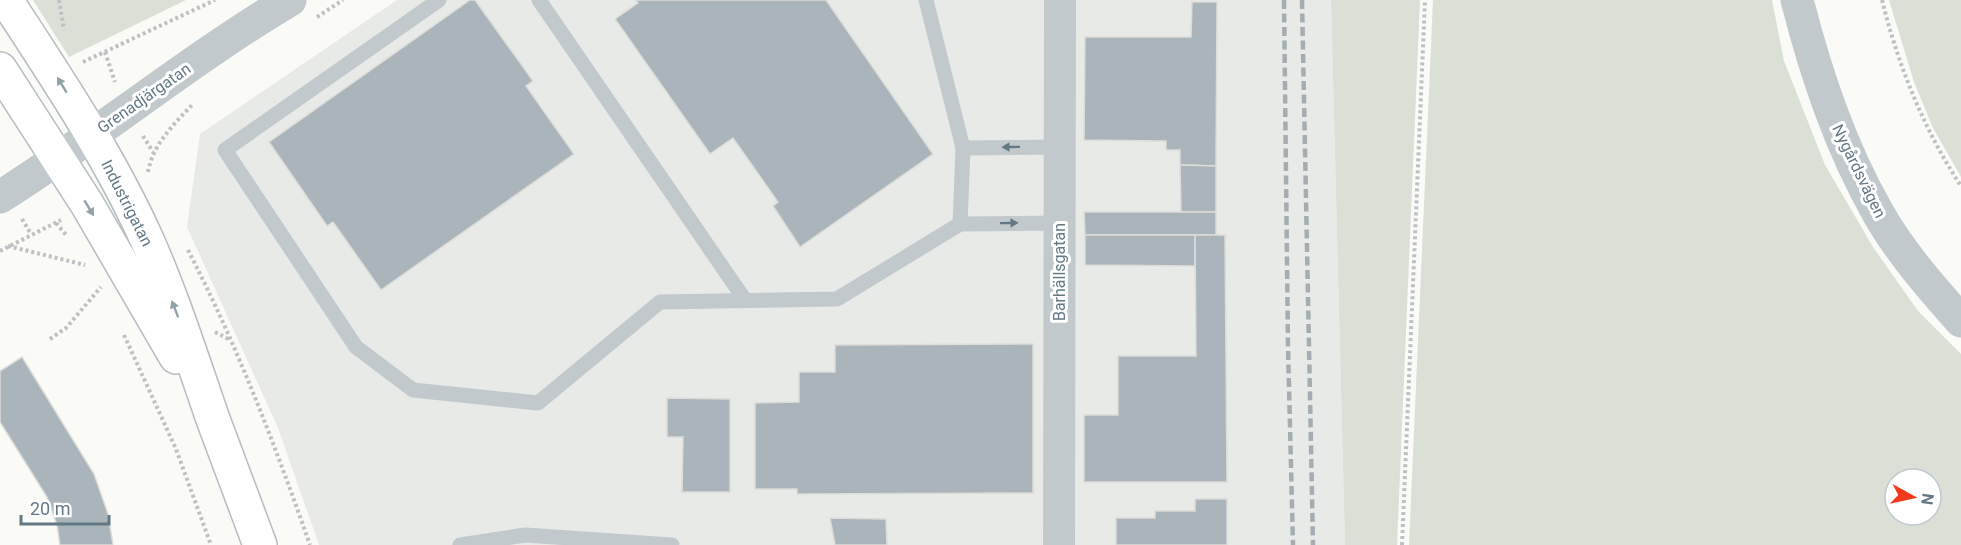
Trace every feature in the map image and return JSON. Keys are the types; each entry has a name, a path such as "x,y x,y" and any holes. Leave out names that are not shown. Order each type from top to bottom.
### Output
{"main road":[{"name":"Industrigatan","path":"6,0 92,135 134,179 148,242 260,545"},
{"name":"Industrigatan","path":"0,69 87,204 215,423"}],"street":[{"name":"Barhällsgatan","path":"1059,545 1060,0"},
{"name":"Nygårdsvägen","path":"1797,0 1828,106 1850,159 1878,214 1924,279 1961,321"},
{"name":"Grenadjärgatan","path":"0,197 233,36 302,9"}],"lane":[{"path":"439,0 225,150 356,347 413,390 538,403 660,302 837,299 960,224 1059,223"},
{"path":"539,0 745,300"},
{"path":"926,0 963,148 960,224"},
{"path":"963,148 1059,147"},
{"path":"460,545 525,535 672,545"}],"path":[{"path":"105,52 215,0"},
{"path":"302,9 343,0"},
{"path":"1402,545 1425,0"},
{"path":"1882,0 1891,37 1926,124 1961,186"},
{"path":"153,181 134,179 171,128 200,96"},
{"path":"0,251 87,204"},
{"path":"55,223 73,243"},
{"path":"8,246 89,266 84,258"},
{"path":"187,249 231,340 257,402 310,545"},
{"path":"50,339 66,328 101,286 106,296"},
{"path":"120,327 176,449 211,545"}],"shaded area":[{"path":"33,0 186,0 69,57"},
{"path":"397,0 1331,0 1345,545 319,545 278,428 187,227 200,134"},
{"path":"1331,0 1420,0 1397,545 1345,545"},
{"path":"1433,0 1772,0 1784,61 1825,165 1873,247 1918,311 1961,354 1961,545 1409,545"},
{"path":"1889,0 1961,0 1961,177 1933,128 1914,82"}],"building":[{"path":"470,0 475,0 533,81 526,86 574,154 381,290 333,222 327,226 269,142"},
{"path":"635,0 826,0 933,154 800,247 773,206 778,202 733,138 710,154 615,19 638,3"},
{"path":"1192,2 1217,2 1216,166 1180,165 1180,150 1166,150 1166,141 1084,140 1085,37 1191,37"},
{"path":"1180,165 1216,166 1216,212 1181,212"},
{"path":"1084,212 1216,212 1216,235 1085,235"},
{"path":"1085,235 1195,235 1195,266 1085,265"},
{"path":"1195,235 1225,235 1227,482 1084,482 1084,415 1118,415 1118,356 1196,356"},
{"path":"1033,344 1033,493 797,494 797,489 755,489 755,403 799,402 799,372 835,372 835,345"},
{"path":"22,357 94,474 108,514 113,545 60,545 57,525 47,497 0,422 0,371"},
{"path":"667,398 730,399 730,492 682,492 683,437 667,437"},
{"path":"1195,499 1227,499 1227,545 1116,545 1116,518 1155,518 1155,511 1195,511"},
{"path":"830,518 886,519 887,545 835,545"}],"railway":[{"path":"1284,0 1293,545"},
{"path":"1302,0 1313,545"}]}
